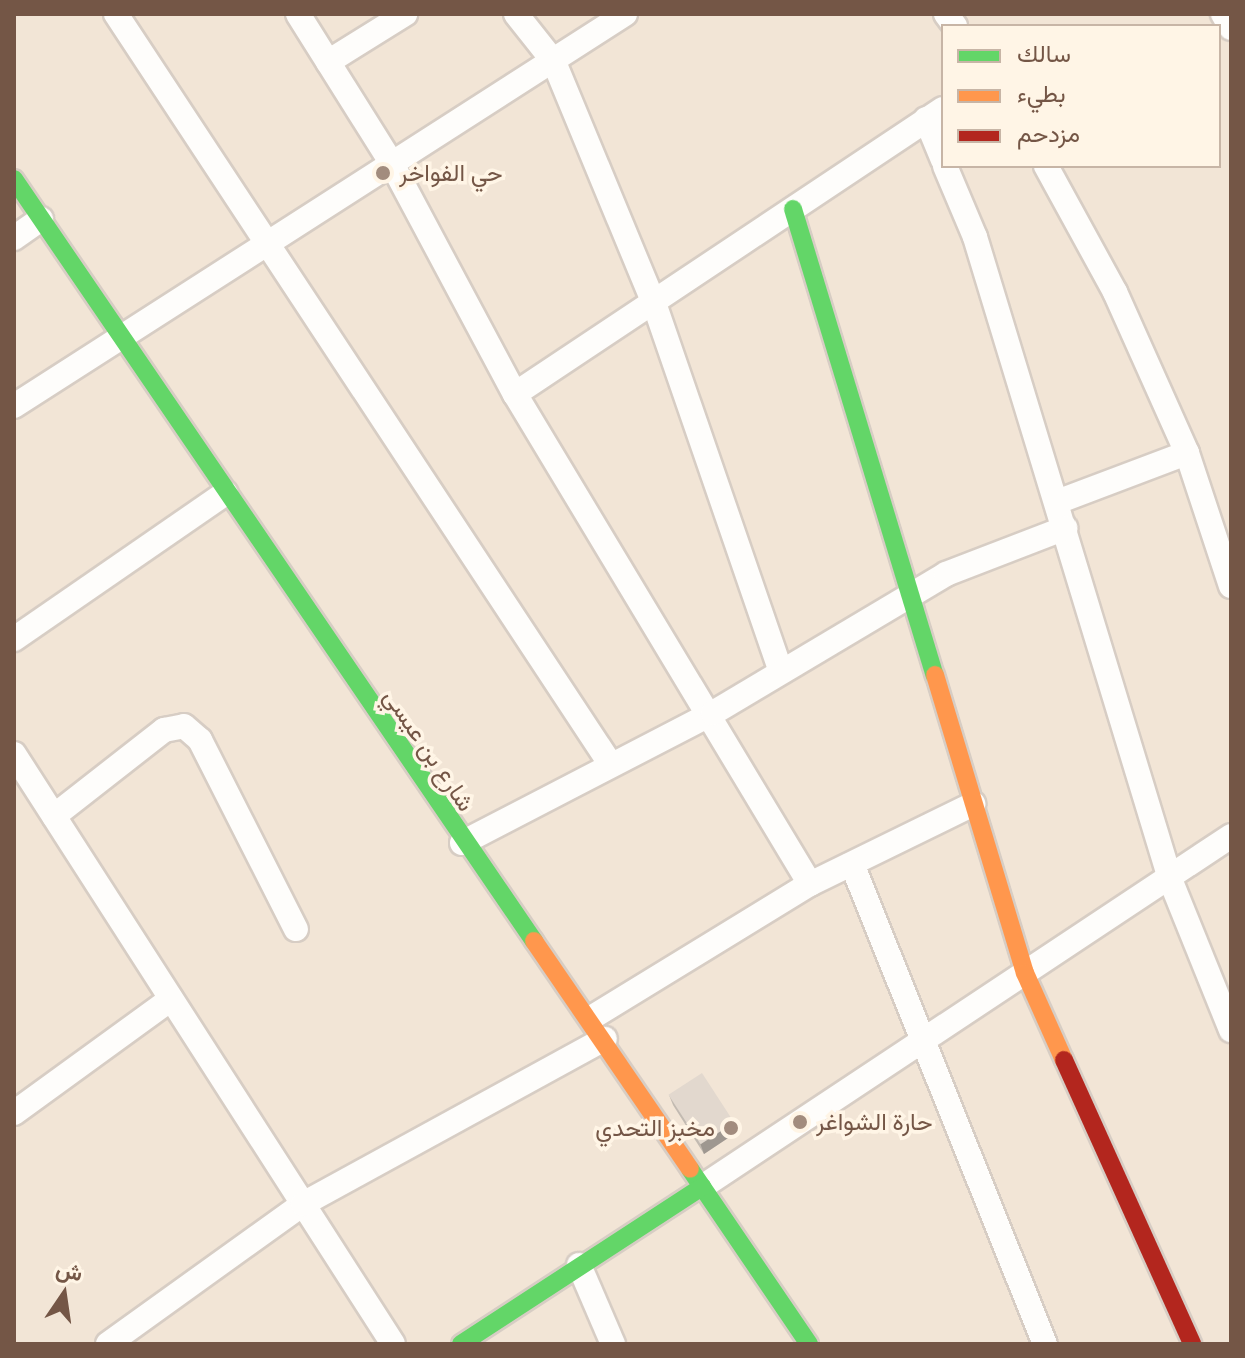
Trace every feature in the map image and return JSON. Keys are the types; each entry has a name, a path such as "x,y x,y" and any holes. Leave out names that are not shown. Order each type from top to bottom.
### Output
{"street":[{"path":"116,14 609,762"},
{"path":"298,14 392,164 515,394 713,713 810,884"},
{"path":"328,62 405,14"},
{"path":"516,14 554,62 654,303 781,671"},
{"path":"14,406 625,14"},
{"path":"1223,14 1231,28"},
{"path":"515,394 935,114 941,148"},
{"path":"946,168 1057,502 1170,879 1231,1030"},
{"path":"1047,168 1115,292 1187,453 1231,586"},
{"name":"شارع بن عيسي","path":"14,179 462,843 591,1018 809,1344"},
{"path":"793,209 906,596 1025,973 1192,1344"},
{"path":"14,238 41,219"},
{"path":"1057,502 1187,453"},
{"path":"14,639 226,493"},
{"path":"462,843 609,762 713,713 906,596 966,564 1065,528"},
{"path":"54,816 164,730 184,726 200,740 296,929"},
{"path":"14,754 393,1344"},
{"path":"591,1018 810,884 973,804"},
{"path":"461,1344 1231,836"},
{"path":"852,864 1045,1344"},
{"path":"14,1113 171,999"},
{"path":"108,1344 303,1204 605,1039"},
{"path":"579,1265 613,1344"}],"shaded area":[{"path":"14,14 1231,14 1231,1344 14,1344"}],"building":[{"path":"702,1073 734,1122 701,1144 668,1095"}],"traffic: fast":[{"path":"14,179 534,941"},
{"path":"793,209 935,675"},
{"path":"690,1169 809,1344"},
{"path":"461,1344 702,1187"}],"traffic: slow":[{"path":"935,675 1025,973 1064,1060"},
{"path":"534,941 690,1169"}],"traffic: jam":[{"path":"1064,1060 1192,1344"}],"place":[{"name":"حي الفواخر","path":"383,173"},
{"name":"حارة الشواغر","path":"800,1122"},
{"name":"مخبز التحدي","path":"731,1128"}]}
